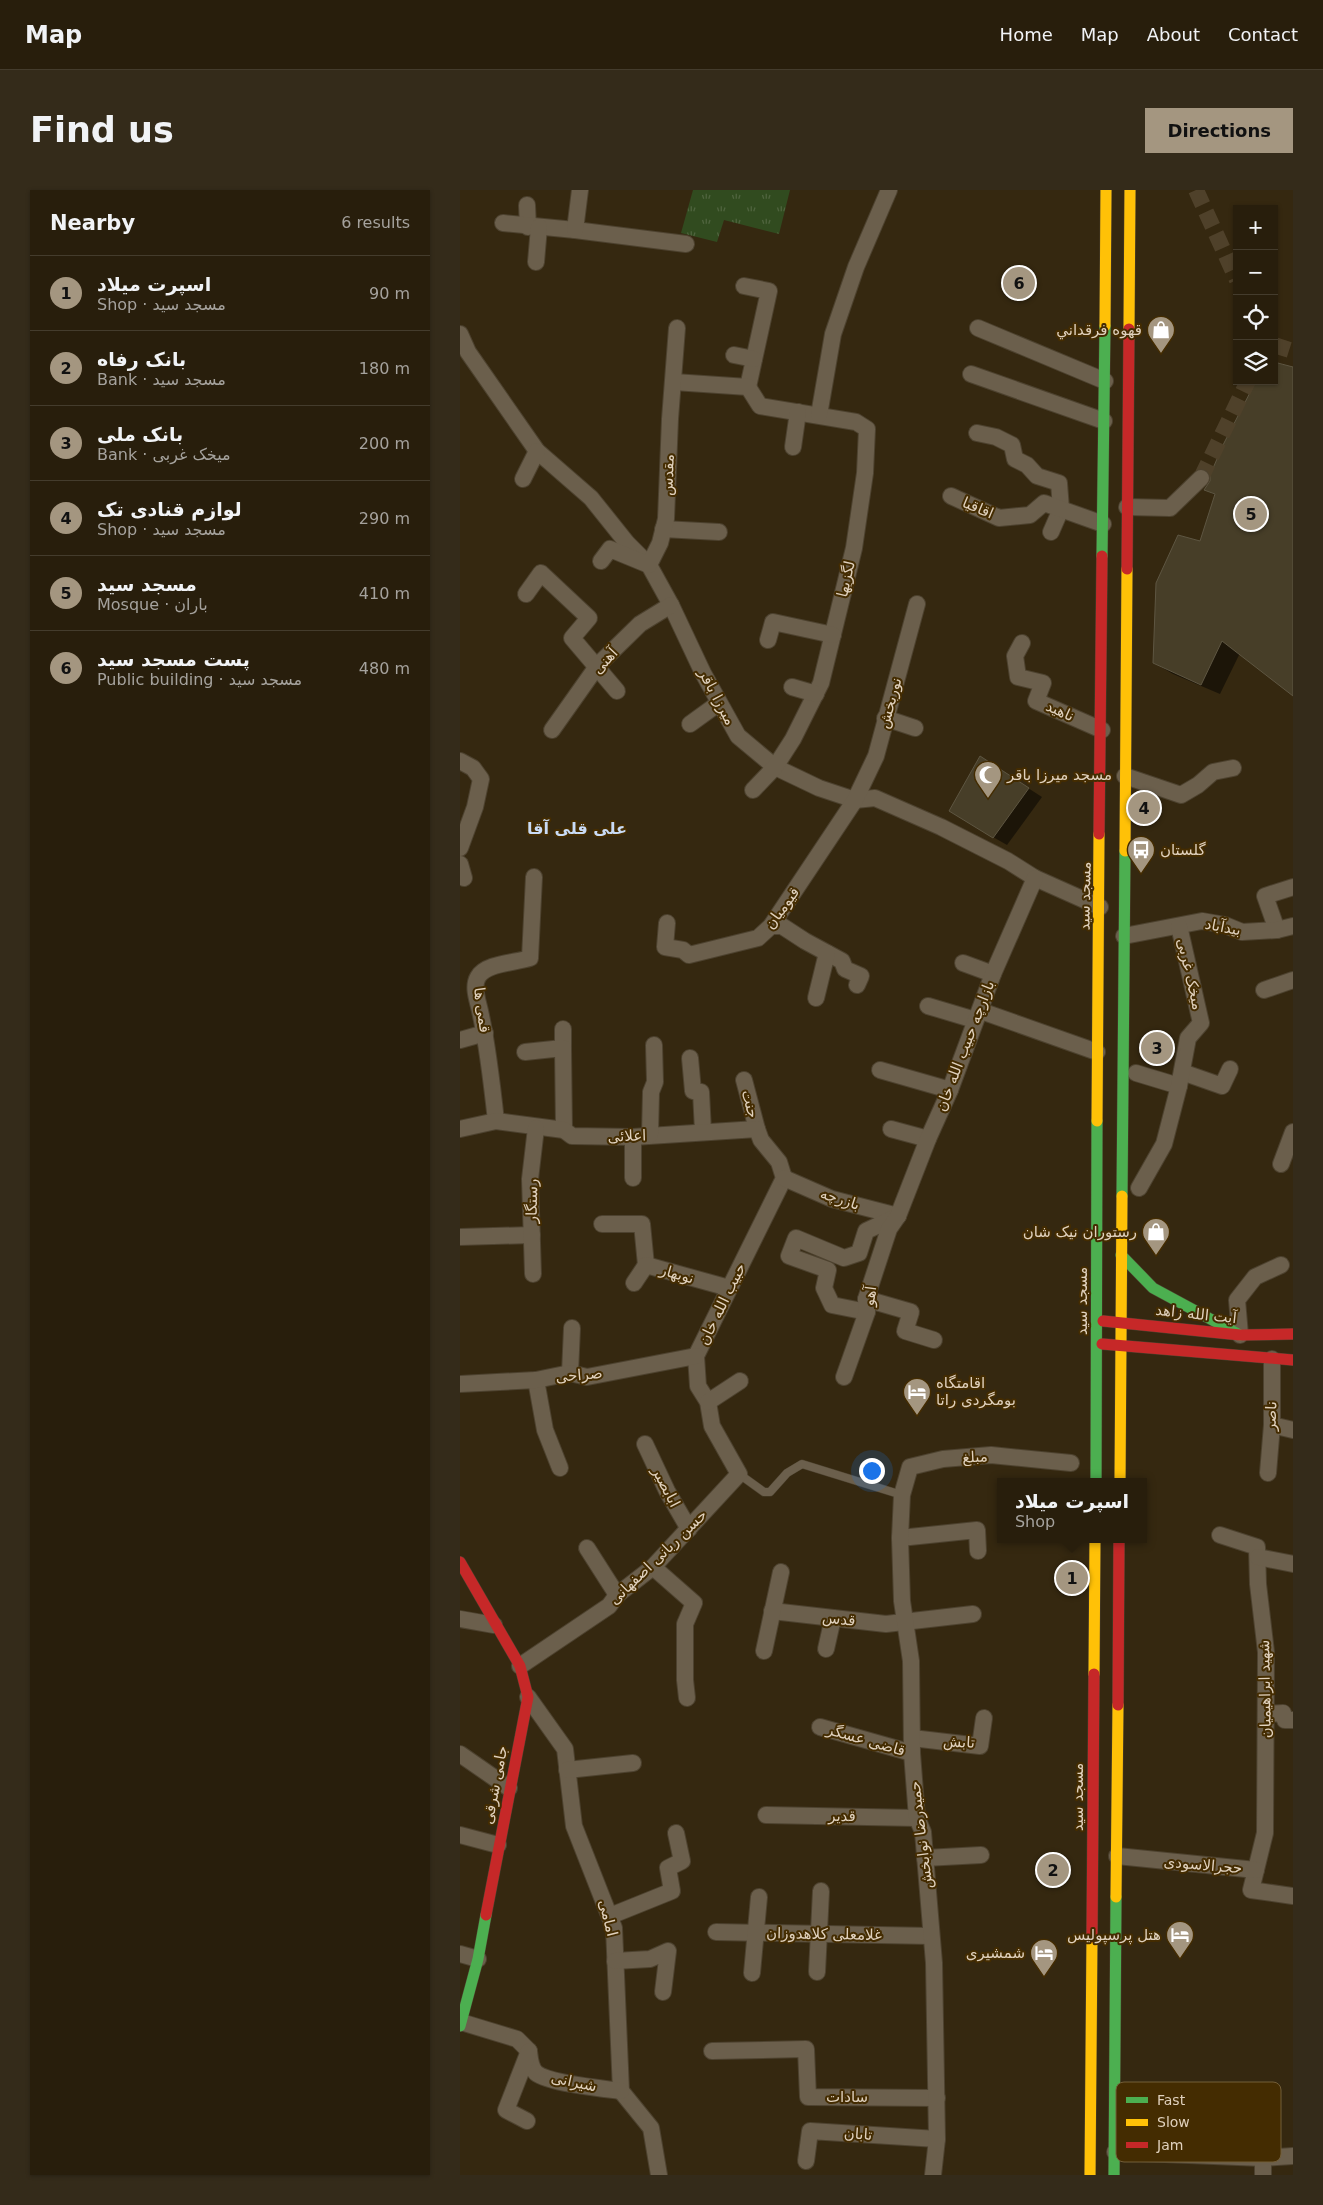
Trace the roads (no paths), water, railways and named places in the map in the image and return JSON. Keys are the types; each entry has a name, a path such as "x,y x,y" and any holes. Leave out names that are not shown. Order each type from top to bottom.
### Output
{"main road":[{"name":"مسجد سید","path":"1106,190 1127,507 1120,1478"},
{"name":"مسجد سید","path":"1096,1478 1097,1052 1102,730 1104,381 1117,339 1130,190"},
{"path":"1121,1255 1153,1288 1240,1334"},
{"name":"آیت الله زاهد","path":"1097,1321 1240,1334 1293,1334"},
{"path":"1097,1344 1293,1360"},
{"name":"مسجد سید","path":"1090,2175 1095,1543"},
{"path":"1114,2175 1119,1543"},
{"name":"جامی شرقی","path":"460,1562 494,1625 520,1666 528,1697 498,1845 478,1959 460,2024"}],"street":[{"path":"574,230 580,190"},
{"path":"819,415 833,334 856,267 889,190"},
{"path":"527,205 534,227 536,262"},
{"path":"503,223 686,244"},
{"path":"674,382 748,388 769,291 744,286"},
{"name":"مقدس","path":"649,565 660,543 666,519 670,419 677,328"},
{"path":"978,328 1104,381"},
{"name":"میرزا باقر","path":"460,334 464,354 537,451 591,498 627,543 649,565 671,604 719,702 738,736 775,767 819,788 855,800 875,798 941,827 1008,861 1035,878 1100,907"},
{"path":"734,355 754,359"},
{"path":"971,374 1104,421"},
{"name":"لگزیها","path":"748,388 760,406 856,422 868,429 865,473 854,548 821,684 793,739 775,767 753,790"},
{"path":"793,448 798,412"},
{"path":"977,433 996,437 1012,446 1015,459 1027,465 1037,476 1059,483 1061,509 1051,532"},
{"path":"523,478 537,451"},
{"path":"1127,507 1170,508 1201,478"},
{"name":"اقاقیا","path":"951,496 999,518 1030,515 1044,503 1103,524"},
{"path":"663,529 719,532"},
{"path":"601,561 610,549 649,565"},
{"path":"526,594 541,573 589,618 572,638 598,665 617,691"},
{"name":"آهنی","path":"552,730 598,665 640,624 671,604"},
{"name":"نوربخش","path":"855,800 876,756 917,604"},
{"path":"768,640 773,622 833,635"},
{"name":"ناهید","path":"1022,643 1015,656 1018,677 1043,683 1036,701 1102,730"},
{"path":"792,687 816,694"},
{"path":"690,724 719,702"},
{"path":"885,718 915,728"},
{"path":"460,761 473,768 481,779 475,807 460,848"},
{"path":"1125,776 1181,796 1198,786 1214,772 1233,768"},
{"name":"قیومیان","path":"667,923 665,947 683,950 689,955 758,938 771,926 855,800"},
{"name":"قمی ها","path":"496,1121 485,1033 475,986 478,976 490,966 515,963 530,958 534,877"},
{"name":"بازارچه حبیب الله خان","path":"898,1216 928,1139 950,1090 993,974 1035,878"},
{"path":"1276,930 1265,896 1293,887"},
{"name":"بیدآباد","path":"1124,936 1202,922 1225,925 1242,932 1276,930 1293,926"},
{"path":"771,926 782,926 842,961 845,969 861,976 857,985"},
{"name":"میخک غربی","path":"1139,1188 1164,1144 1181,1079 1188,1038 1201,1023 1179,926"},
{"path":"816,998 827,953"},
{"path":"962,963 993,974"},
{"path":"1264,990 1293,980"},
{"path":"928,1006 978,1015 1097,1052"},
{"path":"563,1029 564,1130"},
{"path":"460,1040 485,1033"},
{"path":"633,1178 651,1092 655,1082 654,1045"},
{"path":"525,1052 563,1048"},
{"path":"690,1058 693,1091 701,1092 703,1131"},
{"path":"1136,1072 1222,1086 1230,1069"},
{"path":"880,1070 950,1090"},
{"name":"جنت","path":"744,1080 756,1129"},
{"name":"اعلائی","path":"460,1129 496,1121 536,1128 564,1130 572,1136 642,1136 756,1129"},
{"name":"رستگار","path":"533,1274 530,1180 536,1128"},
{"path":"756,1129 781,1170"},
{"path":"891,1129 928,1139"},
{"path":"1281,1164 1293,1132"},
{"name":"بازرچه","path":"781,1170 832,1199 898,1216"},
{"name":"حبیب الله خان","path":"739,1474 712,1426 708,1402 698,1386 696,1356 729,1288 781,1170"},
{"path":"898,1216 866,1231 859,1253 844,1258 796,1238 789,1256 828,1270 824,1288 832,1305 867,1305 911,1312 905,1331 934,1340"},
{"name":"آهو","path":"844,1377 889,1230 898,1216"},
{"path":"602,1224 642,1224 646,1265"},
{"path":"460,1238 532,1235"},
{"name":"نوبهار","path":"634,1283 646,1265 729,1288"},
{"path":"1240,1334 1238,1300 1255,1277 1281,1265"},
{"path":"570,1373 572,1328"},
{"name":"صراحی","path":"460,1384 536,1380 570,1373 587,1377 696,1356"},
{"name":"ناصر","path":"1268,1473 1272,1425 1272,1359"},
{"path":"536,1380 545,1430 560,1468"},
{"path":"708,1402 740,1381"},
{"path":"1272,1425 1293,1430"},
{"name":"ابابصیر","path":"645,1444 667,1491 689,1529"},
{"name":"مبلغ","path":"902,1495 910,1467 943,1459 991,1455 1071,1463"},
{"name":"حسن ربانی اصفهانی","path":"520,1666 609,1606 617,1595 653,1567 739,1474"},
{"name":"حمیدرضا نوابخش","path":"902,1495 900,1538 902,1601 911,1662 912,1746 917,1818 923,1832 932,1936 937,2098 937,2139 933,2175"},
{"path":"900,1538 976,1530 978,1552"},
{"path":"1220,1535 1257,1547 1258,1557 1293,1564"},
{"path":"587,1548 617,1595"},
{"name":"شهید ابراهیمیان","path":"1256,1870 1265,1833 1266,1714 1266,1652 1258,1584 1258,1557"},
{"path":"653,1567 694,1603 685,1624 685,1680 687,1698"},
{"path":"764,1651 781,1572"},
{"name":"قدس","path":"772,1611 886,1624 973,1614"},
{"path":"826,1649 833,1618"},
{"path":"460,1619 494,1625"},
{"name":"امامی","path":"528,1697 564,1749 574,1826 614,1928 622,2091"},
{"path":"1266,1714 1283,1713 1285,1720 1293,1720"},
{"name":"تابش","path":"912,1746 980,1746 984,1718"},
{"name":"قاضی عسگر","path":"820,1727 912,1746"},
{"path":"460,1754 509,1788"},
{"path":"567,1770 633,1763"},
{"name":"قدیر","path":"766,1815 917,1818"},
{"path":"610,1916 672,1891 668,1868 682,1861 676,1833"},
{"path":"460,1835 498,1845"},
{"path":"925,1858 981,1855"},
{"name":"حجرالاسودی","path":"1116,1856 1256,1870 1251,1890 1293,1896"},
{"path":"817,1972 821,1891"},
{"path":"752,1973 759,1897"},
{"name":"غلامعلی کلاهدوزان","path":"716,1932 932,1936"},
{"path":"615,1961 650,1958 668,1951 663,1992"},
{"path":"460,1954 478,1959"},
{"path":"460,2024 517,2039 529,2051 506,2110 527,2122"},
{"name":"سادات","path":"712,2051 806,2050 808,2097 937,2098"},
{"name":"شیرانی","path":"529,2051 531,2065 537,2074 577,2086 622,2091"},
{"path":"622,2091 651,2128 659,2175"},
{"name":"تابان","path":"806,2161 810,2131 937,2139"},
{"path":"1263,2162 1263,2175"}],"lane":[{"path":"739,1474 764,1492 770,1492 788,1473 802,1464 902,1495"}],"tunnel":[{"path":"1196,190 1233,271"},
{"path":"1278,346 1293,351"},
{"path":"1201,478 1246,385"}],"place":[{"name":"پست مسجد سید","path":"1019,283"},
{"name":"قهوه فرقداني","path":"1161,354"},
{"name":"مسجد سید","path":"1251,514"},
{"name":"مسجد میرزا باقر","path":"988,799"},
{"name":"لوازم قنادی تک","path":"1144,808"},
{"name":"گلستان","path":"1141,874"},
{"name":"بانک ملی","path":"1157,1048"},
{"name":"رستوران نیک شان","path":"1156,1256"},
{"name":"اقامتگاه بومگردی راتا","path":"917,1416"},
{"name":"اسپرت میلاد","path":"1072,1578"},
{"name":"بانک رفاه","path":"1053,1870"},
{"name":"هتل پرسپولیس","path":"1180,1959"},
{"name":"شمشیری","path":"1044,1977"}],"district":[{"name":"علی قلی آقا","path":"577,828"}]}
